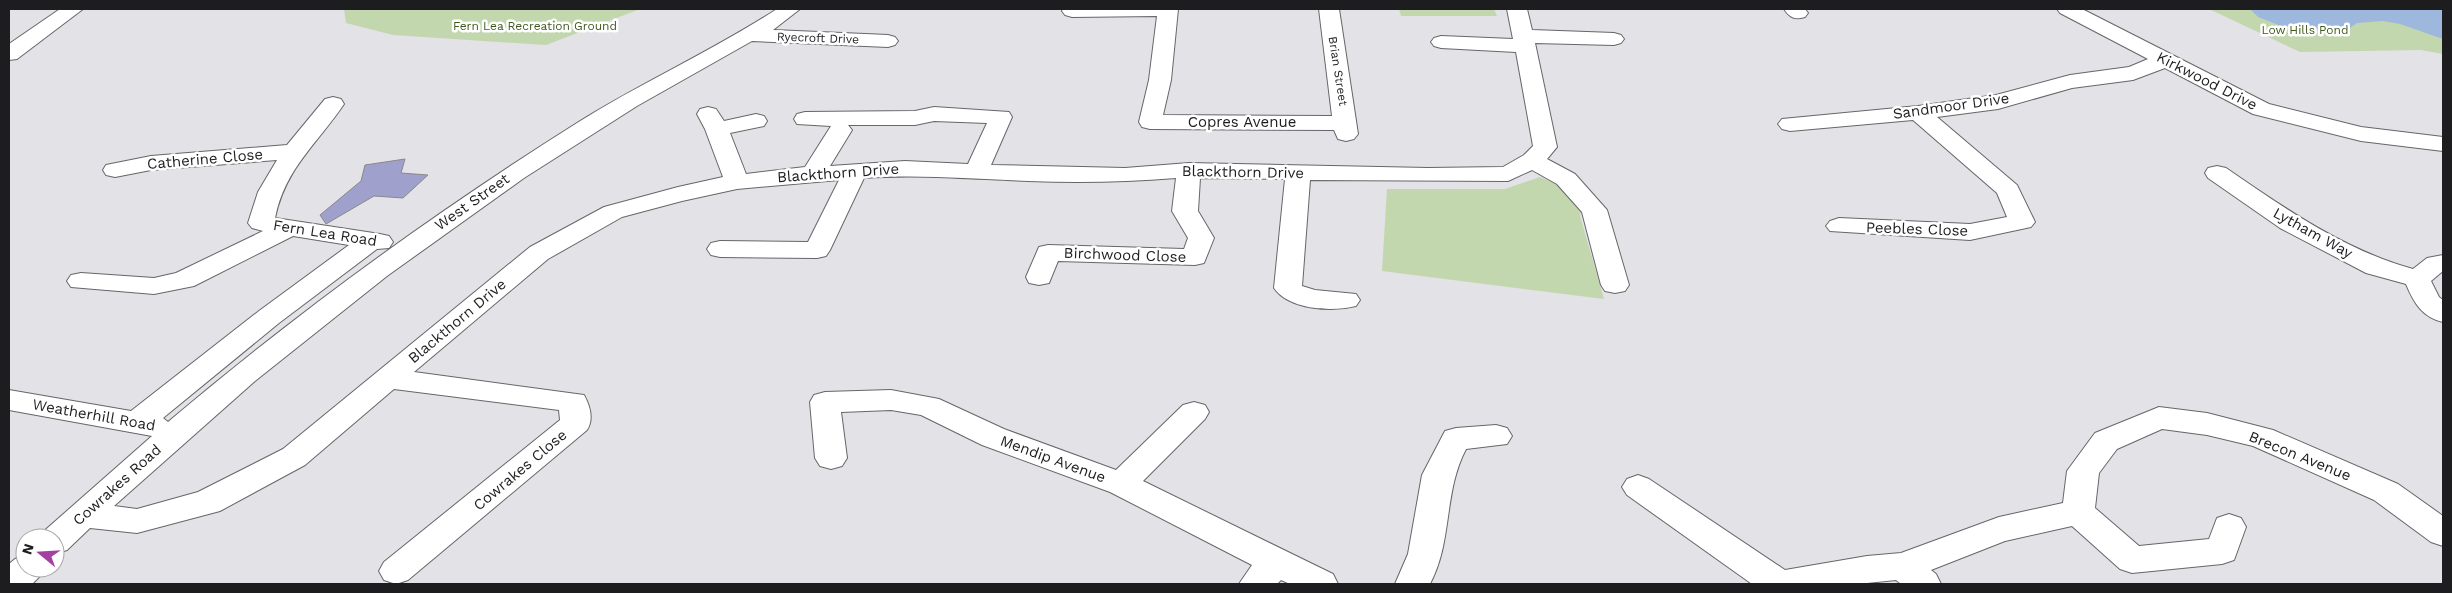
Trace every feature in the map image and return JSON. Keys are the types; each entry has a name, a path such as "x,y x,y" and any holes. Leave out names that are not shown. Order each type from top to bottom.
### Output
{"street":[{"path":"9,54 73,9"},
{"path":"1072,11 1168,9"},
{"name":"Copres Avenue","path":"1168,9 1160,80 1150,122 1346,129"},
{"name":"Brian Street","path":"1329,9 1346,129"},
{"name":"Blackthorn Drive","path":"83,515 137,521 208,502 294,457 539,253 613,212 678,194 737,182 813,174 905,168 976,172 1125,175 1189,170 1428,175 1508,174 1532,160 1545,147 1517,9"},
{"name":"Kirkwood Drive","path":"2067,9 2261,109 2361,134 2443,144"},
{"name":"West Street","path":"178,430 291,336 409,246 588,125 748,35 780,10"},
{"name":"Ryecroft Drive","path":"748,35 888,41"},
{"path":"1441,42 1614,39"},
{"name":"Sandmoor Drive","path":"1790,124 1918,113 1998,102 2070,82 2133,73 2166,60"},
{"name":"Fern Lea Road","path":"333,104 310,127 295,151 263,208 261,223 286,229 409,246"},
{"name":"Peebles Close","path":"1839,226 1970,232 2022,222 2008,190 1918,113"},
{"path":"805,119 915,118 934,114 1001,117 976,172"},
{"path":"737,182 712,121 756,121"},
{"path":"813,174 840,130"},
{"name":"Catherine Close","path":"115,170 150,163 295,151"},
{"path":"1532,160 1566,179 1594,210 1615,285"},
{"name":"Birchwood Close","path":"1039,277 1048,253 1195,257 1201,238 1185,211 1189,170"},
{"path":"720,249 817,250 855,172"},
{"path":"1298,172 1288,288 1294,294 1302,296 1346,300"},
{"name":"Lytham Way","path":"2217,173 2289,223 2375,267 2417,280"},
{"path":"80,281 154,286 184,280 286,229"},
{"path":"137,422 269,317 371,241"},
{"path":"2443,263 2436,264 2417,280 2427,302 2443,313"},
{"name":"Cowrakes Close","path":"389,379 573,402 576,423 396,571"},
{"name":"Weatherhill Road","path":"9,400 178,430"},
{"name":"Mendip Avenue","path":"831,458 825,402 891,400 928,406 993,437 1121,484 1267,573 1321,584"},
{"path":"1121,484 1194,412"},
{"name":"Brecon Avenue","path":"2078,512 2083,471 2106,442 2159,418 2207,424 2262,438 2386,492 2443,534"},
{"name":"Cowrakes Road","path":"65,532 178,430"},
{"path":"1412,584 1417,577 1430,536 1433,498 1442,462 1456,439 1496,436"},
{"path":"1638,487 1778,584"},
{"path":"1785,584 1867,569 1914,575 1999,530 2078,512 2132,560 2222,551 2229,527"}],"green space":[{"name":"Fern Lea Recreation Ground","path":"344,9 640,9 546,45 393,35 346,23"},
{"path":"1399,9 1494,9 1497,16 1401,16"},
{"name":"Low Hills Pond","path":"2209,9 2443,9 2443,54 2421,50 2300,52"},
{"path":"1540,177 1566,188 1582,203 1580,216 1604,299 1382,271 1387,189 1505,189"}],"water":[{"path":"2250,9 2443,9 2443,39 2400,24 2383,21 2357,23 2344,32 2281,26 2258,17"}],"building":[{"path":"405,159 401,173 428,175 403,198 374,196 326,224 320,215 361,181 365,165"}]}
